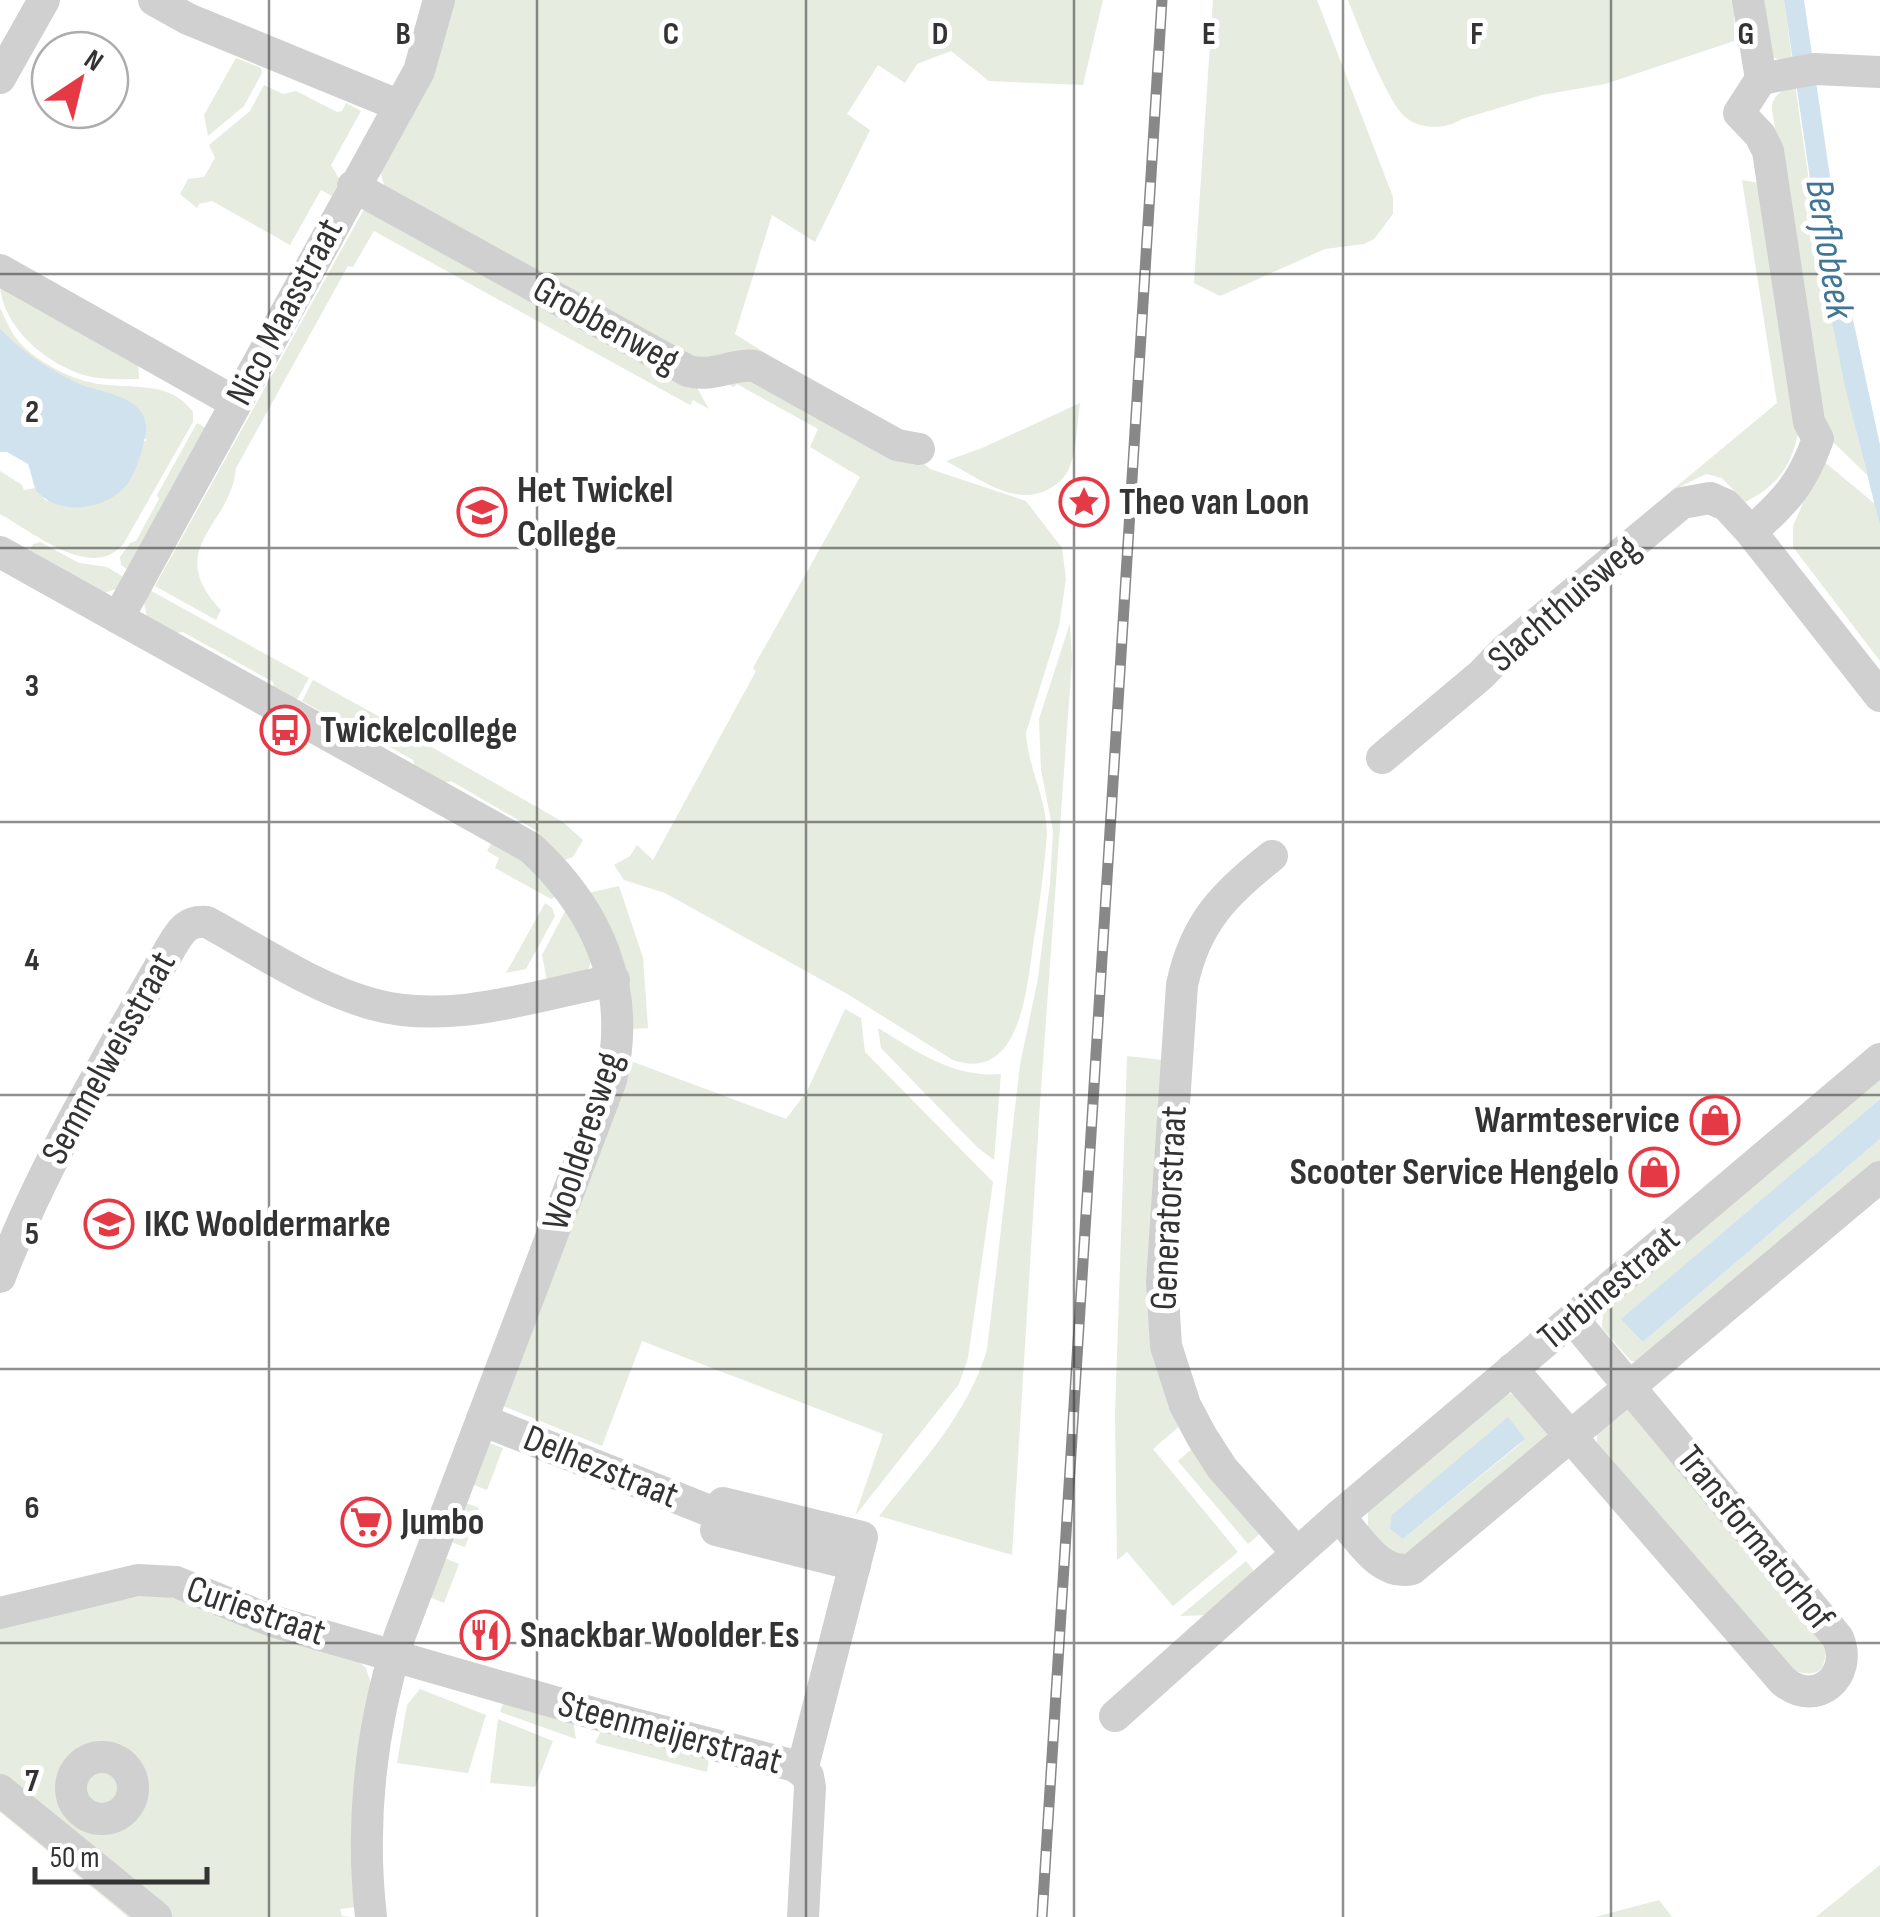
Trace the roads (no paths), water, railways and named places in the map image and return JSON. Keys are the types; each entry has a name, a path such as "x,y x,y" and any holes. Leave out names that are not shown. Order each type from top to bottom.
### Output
{"street":[{"path":"0,78 44,0"},
{"path":"154,0 188,19 400,106"},
{"name":"Nico Maasstraat","path":"118,618 419,71 439,0"},
{"path":"1748,0 1788,74"},
{"path":"1751,532 1794,492 1818,439 1809,422 1768,152 1760,135 1739,113 1788,74 1880,72"},
{"name":"Grobbenweg","path":"354,186 688,371 710,374 755,366 897,445 919,449"},
{"path":"0,270 236,403"},
{"name":"Slachthuisweg","path":"1382,758 1682,503 1710,498 1726,506 1751,532 1880,696"},
{"name":"Woolderesweg","path":"0,552 531,848 576,897 592,924 614,980 617,1032 611,1080 394,1654 372,1745 366,1845 370,1917"},
{"name":"Generatorstraat","path":"1272,856 1211,912 1188,959 1182,985 1162,1314 1174,1372 1202,1438 1222,1468 1297,1553"},
{"name":"Semmelweisstraat","path":"0,1277 24,1214 50,1164 187,925 207,922 330,989 379,1006 416,1010 470,1008 614,980"},
{"name":"Turbinestraat","path":"1115,1716 1339,1516 1880,1059"},
{"path":"1339,1516 1382,1564 1396,1570 1412,1568 1880,1176"},
{"name":"Transformatorhof","path":"1512,1369 1783,1681 1793,1690 1805,1693 1824,1687 1840,1670 1843,1658 1838,1638 1573,1318"},
{"name":"Delhezstraat","path":"482,1420 720,1514 723,1503 862,1537 802,1770"},
{"name":"Curiestraat","path":"0,1612 138,1580 157,1580 192,1587 272,1620 394,1654"},
{"name":"Steenmeijerstraat","path":"394,1654 558,1704 773,1759 802,1770 810,1787 803,1917"},
{"path":"0,1790 156,1917"},
{"path":"60,1839 82,1812"}],"water":[{"name":"Berflobeek","path":"1784,0 1804,0 1847,292 1880,445 1880,526 1844,382 1826,289"},
{"path":"0,329 55,371 123,398 142,412 145,437 137,465 130,480 111,498 85,507 58,505 36,490 28,464 0,452"},
{"path":"1880,1099 1880,1139 1643,1342 1621,1319"},
{"path":"1508,1417 1525,1439 1403,1539 1390,1529 1392,1515"}],"railway":[{"path":"1042,1917 1162,0"}],"place":[{"name":"Theo van Loon","path":"1084,502"},
{"name":"Het Twickel College","path":"482,512"},
{"name":"Twickelcollege","path":"285,730"},
{"name":"Warmteservice","path":"1715,1120"},
{"name":"Scooter Service Hengelo","path":"1654,1172"},
{"name":"IKC Wooldermarke","path":"109,1224"},
{"name":"Jumbo","path":"366,1522"},
{"name":"Snackbar Woolder Es","path":"485,1635"}]}
